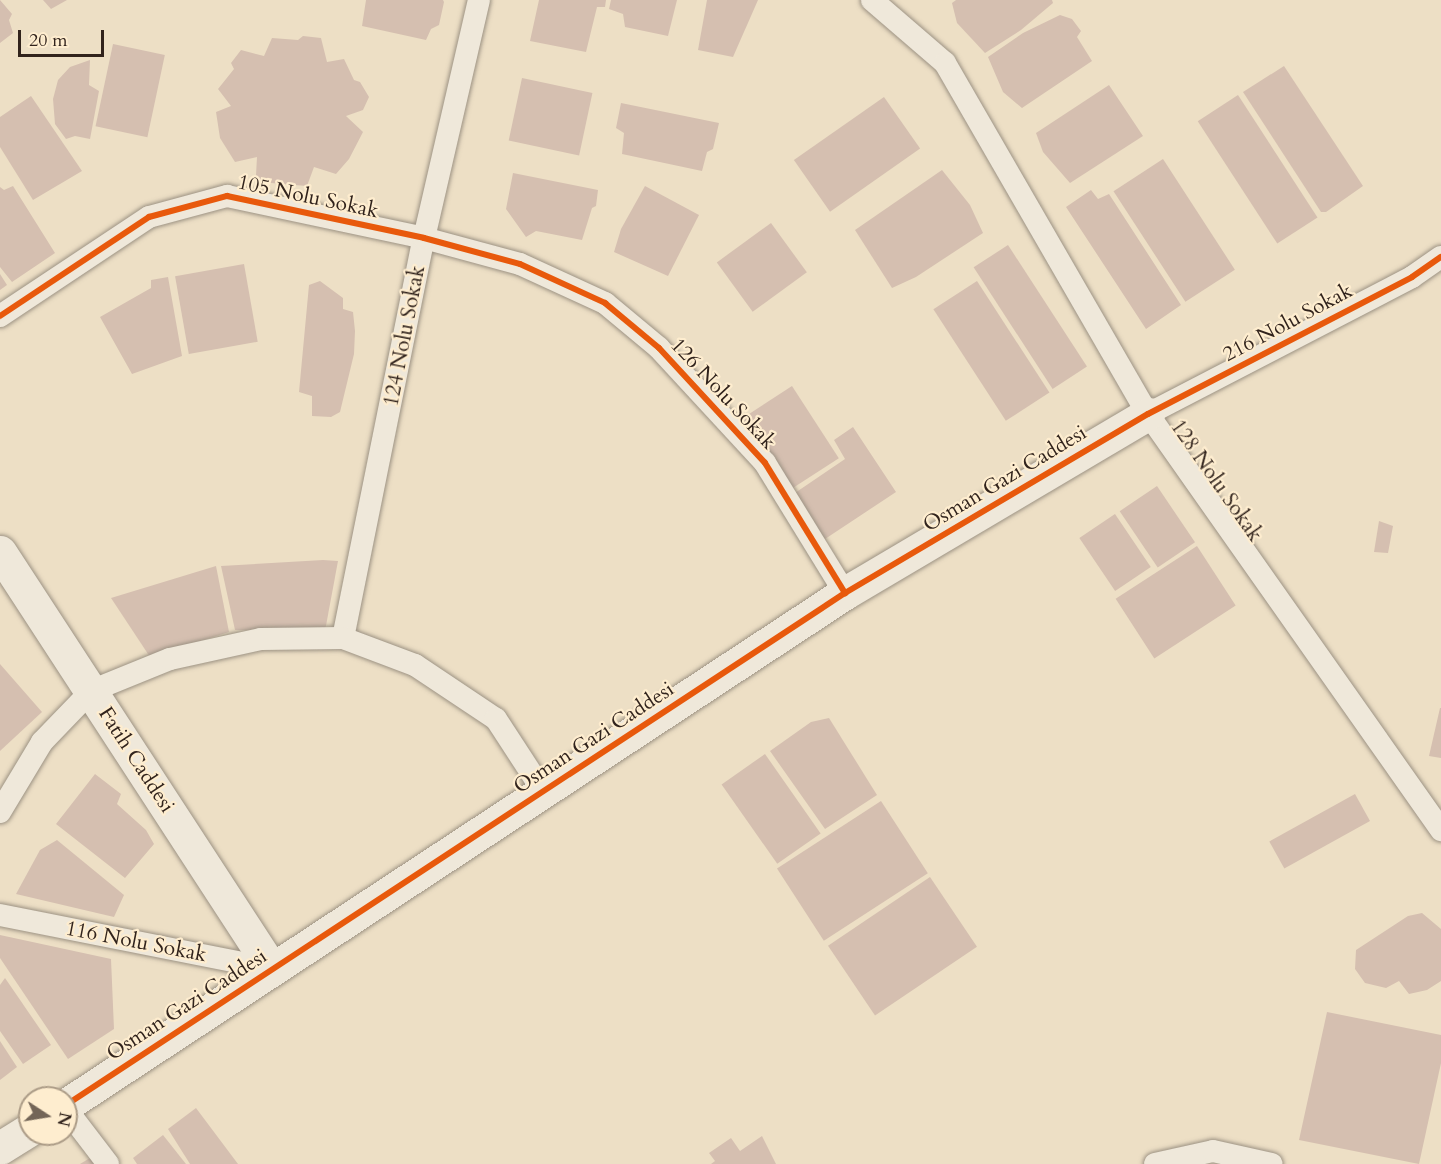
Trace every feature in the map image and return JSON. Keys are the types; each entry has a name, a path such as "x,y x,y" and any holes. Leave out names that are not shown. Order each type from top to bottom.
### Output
{"street":[{"name":"124 Nolu Sokak","path":"343,638 424,238 479,0"},
{"name":"128 Nolu Sokak","path":"872,0 945,63 1148,414 1441,830"},
{"name":"105 Nolu Sokak","path":"0,316 149,217 227,196 424,238"},
{"name":"126 Nolu Sokak","path":"424,238 520,264 605,303 659,348 765,463 845,593"},
{"name":"216 Nolu Sokak","path":"1148,414 1412,277 1441,257"},
{"name":"Osman Gazi Caddesi","path":"78,1099 845,593 1148,414"},
{"name":"Fatih Caddesi","path":"0,552 272,969"},
{"path":"0,812 42,742 91,691 170,659 261,639 343,638 415,665 496,719 543,791"},
{"name":"116 Nolu Sokak","path":"0,915 272,969"},
{"path":"78,1123 108,1164"},
{"path":"0,1148 18,1136"},
{"path":"1155,1164 1213,1151 1272,1164"}],"building":[{"path":"0,0 12,14 9,20 13,33 0,43"},
{"path":"43,0 67,0 51,9"},
{"path":"366,0 443,0 444,2 439,25 431,29 426,40 362,26"},
{"path":"539,0 606,0 605,7 597,7 586,52 530,41"},
{"path":"611,0 677,0 668,36 625,27 623,14 609,9"},
{"path":"707,0 758,0 733,57 698,50"},
{"path":"956,0 1052,0 1053,3 1021,30 985,53 957,23 952,3"},
{"path":"1060,15 1072,19 1081,31 1077,37 1092,61 1022,108 1003,92 988,57 1023,33"},
{"path":"303,36 321,38 327,62 344,59 354,80 360,82 369,97 363,110 346,116 363,132 349,159 336,174 314,167 307,186 259,182 256,175 257,157 235,162 220,138 216,112 231,106 218,89 234,69 231,63 241,50 264,56 272,38 298,40"},
{"path":"113,44 165,55 147,137 96,126"},
{"path":"90,60 89,85 99,91 90,139 75,136 66,139 55,124 53,99 58,80 70,67"},
{"path":"1284,66 1363,186 1326,212 1321,212 1243,92"},
{"path":"522,78 592,93 579,156 509,141"},
{"path":"1109,85 1143,136 1070,183 1043,152 1036,133"},
{"path":"1238,95 1318,217 1277,244 1198,121"},
{"path":"31,96 82,171 33,200 0,147 0,117"},
{"path":"884,97 920,149 830,212 794,160"},
{"path":"621,103 719,123 713,149 707,152 702,171 622,154 624,133 616,128"},
{"path":"1163,159 1235,270 1185,302 1114,191"},
{"path":"942,170 970,205 983,233 916,277 892,288 855,230"},
{"path":"513,173 598,190 596,206 592,208 582,240 536,231 526,237 506,209"},
{"path":"13,186 55,253 12,282 0,267 0,187 4,190"},
{"path":"645,186 699,215 668,276 614,252 621,229"},
{"path":"1091,190 1098,199 1109,194 1181,305 1146,329 1066,207"},
{"path":"771,223 807,272 753,312 717,262"},
{"path":"1008,245 1087,367 1053,389 974,267"},
{"path":"244,264 258,342 189,354 175,276"},
{"path":"0,274 7,285 0,290"},
{"path":"168,277 182,356 132,374 100,317 151,288 151,280"},
{"path":"320,281 343,298 343,309 353,312 355,331 354,354 340,412 331,417 312,416 312,396 299,392 309,285"},
{"path":"977,281 1049,393 1006,421 933,309"},
{"path":"792,386 839,458 789,490 743,418"},
{"path":"853,427 896,492 822,541 792,495 845,459 834,440"},
{"path":"1157,486 1195,542 1158,568 1120,511"},
{"path":"1115,514 1151,567 1115,591 1079,538"},
{"path":"1379,521 1393,526 1388,553 1374,552"},
{"path":"1197,546 1236,606 1154,658 1116,599"},
{"path":"338,561 325,631 235,630 221,566"},
{"path":"216,566 229,632 150,657 111,598"},
{"path":"0,664 42,712 0,751"},
{"path":"1441,708 1441,758 1429,756"},
{"path":"829,718 877,795 825,829 770,751 811,722"},
{"path":"765,754 821,833 777,864 722,784"},
{"path":"95,774 121,794 117,804 146,830 154,844 125,878 56,824"},
{"path":"1355,794 1370,821 1284,869 1269,842"},
{"path":"881,801 928,873 824,941 777,869"},
{"path":"57,840 124,895 114,917 16,894 40,850"},
{"path":"930,877 977,947 875,1015 828,946"},
{"path":"1422,913 1441,929 1441,981 1427,990 1409,994 1399,981 1386,988 1365,983 1355,969 1356,950 1408,916"},
{"path":"0,935 111,959 114,1029 68,1059 0,958"},
{"path":"5,978 51,1045 23,1064 0,1031 0,985"},
{"path":"1327,1012 1441,1035 1441,1063 1419,1164 1299,1140"},
{"path":"0,1041 17,1067 0,1080"},
{"path":"196,1108 238,1164 190,1164 168,1129"},
{"path":"163,1135 186,1164 137,1164 133,1158"},
{"path":"762,1136 776,1164 711,1164 715,1161 709,1153 731,1138 740,1151"},
{"path":"90,1158 94,1164 80,1164"}],"cycle path":[{"path":"0,316 149,217 227,196 424,238 520,264 605,303 659,348 765,463 845,593"},
{"path":"78,1097 845,593 1148,414 1412,277 1441,257"}]}
